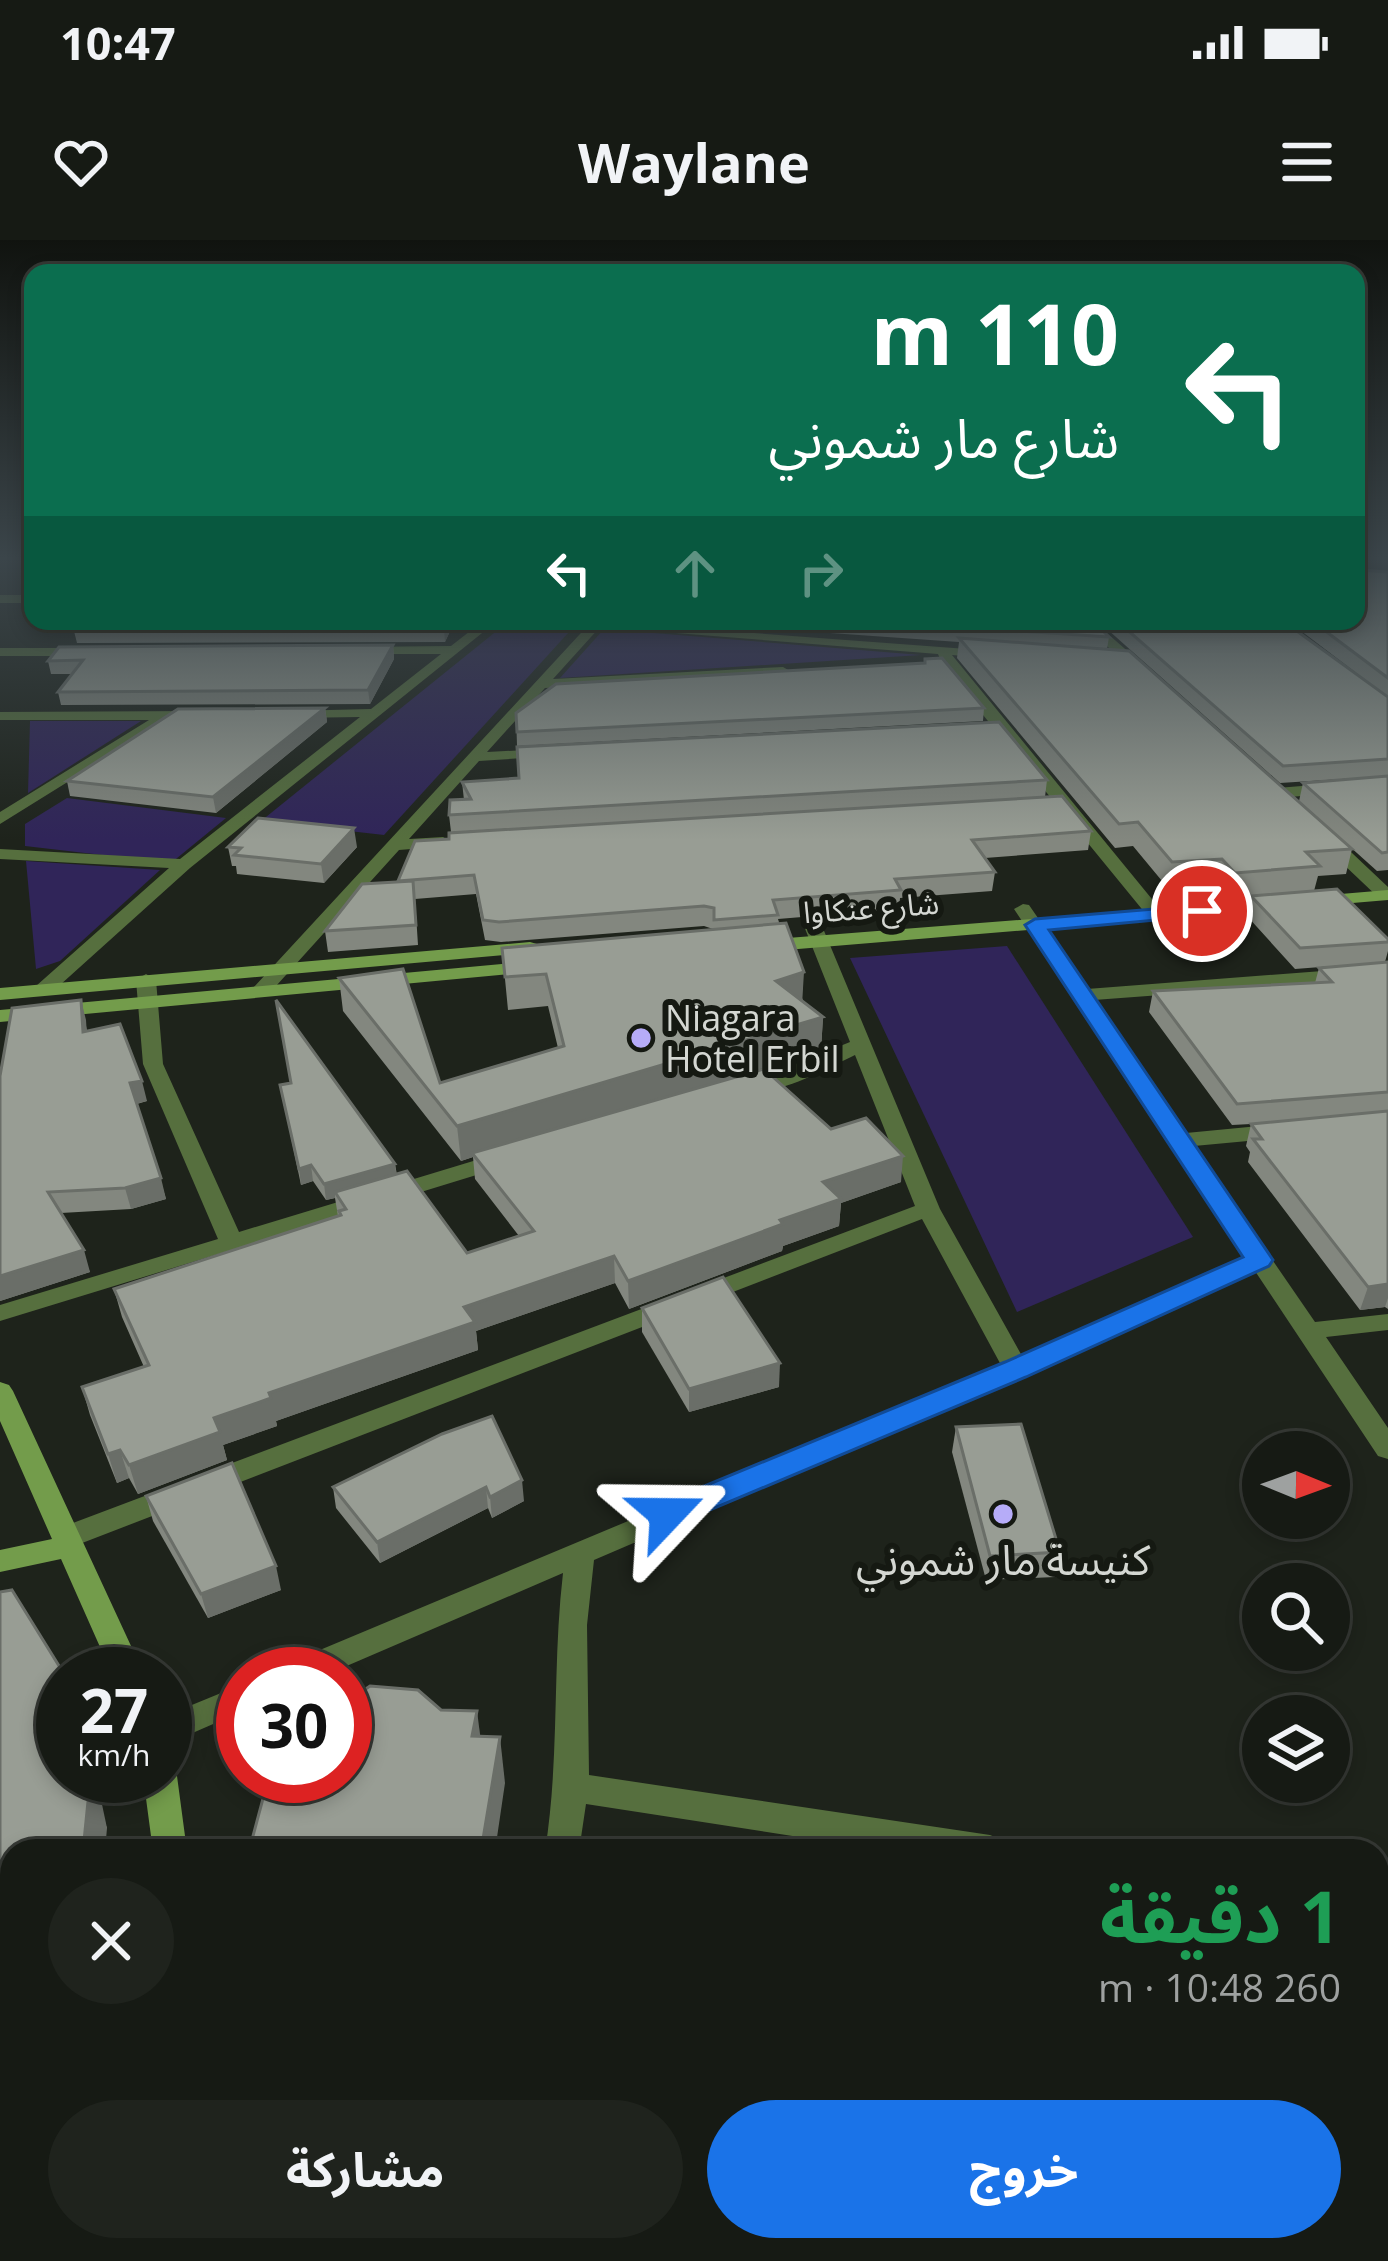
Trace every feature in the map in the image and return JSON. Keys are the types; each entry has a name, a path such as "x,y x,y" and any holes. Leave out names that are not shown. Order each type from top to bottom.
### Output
{"street":[{"path":"43,990 184,864 452,651"},
{"path":"260,992 571,651"},
{"path":"889,651 946,657 1015,655"},
{"path":"1120,651 1149,677"},
{"path":"0,652 96,652"},
{"path":"902,665 946,657"},
{"path":"946,657 1150,907"},
{"path":"1109,661 1133,663"},
{"path":"540,684 789,671"},
{"path":"282,714 374,713"},
{"path":"0,716 213,714"},
{"path":"0,819 167,715"},
{"path":"981,730 1005,728"},
{"path":"478,757 574,752"},
{"path":"1262,778 1294,808"},
{"path":"1277,793 1388,784"},
{"path":"1046,806 1069,805"},
{"path":"1310,823 1384,889"},
{"path":"394,845 464,841"},
{"path":"0,854 184,864"},
{"path":"1305,887 1384,889"},
{"name":"شارع عنكاوا","path":"1150,907 1282,889"},
{"name":"شارع عنكاوا","path":"743,940 1384,889"},
{"path":"1029,917 1388,1449"},
{"path":"816,934 857,1046 928,1209 1016,1370"},
{"path":"0,994 43,990 147,991 260,992 556,956 278,968 147,991 0,1016"},
{"path":"1082,995 1388,972"},
{"path":"147,991 153,1064 231,1242"},
{"path":"733,1092 799,1073 857,1046"},
{"path":"1176,1141 1294,1130"},
{"path":"0,1313 514,1156"},
{"path":"0,1561 69,1541 928,1209"},
{"path":"358,1647 1016,1370 1259,1260"},
{"path":"1310,1331 1388,1322"},
{"path":"0,1391 116,1647"},
{"path":"564,1839 572,1787 572,1625 580,1551"},
{"path":"572,1787 912,1839"},
{"path":"164,1803 168,1839"}],"shaded area":[{"path":"471,651 551,651 384,835 261,821"},
{"path":"584,651 921,655 560,678"},
{"path":"30,721 141,721 28,793"},
{"path":"67,798 226,818 171,863 25,846 25,824"},
{"path":"26,861 160,870 60,961 36,969"},
{"path":"1007,946 1193,1237 1017,1312 850,958"}],"building":[{"path":"56,651 389,651 368,690 58,692 83,660 48,661"},
{"path":"970,651 1129,651 1352,849 1306,852 1320,866 1235,873 1222,859 1172,862 1138,822 1119,824"},
{"path":"1152,651 1325,651 1388,697 1388,759 1283,766"},
{"path":"1352,651 1388,651 1388,678"},
{"path":"942,658 984,708 517,732 516,713 556,684 925,663 925,659"},
{"path":"325,708 213,797 67,781 178,709"},
{"path":"999,722 1047,780 449,815 450,800 471,799 462,782 519,778 517,747"},
{"path":"1388,776 1388,852 1382,853 1303,783"},
{"path":"1062,796 1091,831 972,840 995,872 895,879 901,890 773,900 778,915 714,920 714,908 704,906 499,922 483,920 474,875 398,881 415,841 449,839 449,833"},
{"path":"258,818 354,828 321,864 234,855 241,848 228,847"},
{"path":"413,881 416,925 325,931 362,884"},
{"path":"1337,889 1388,942 1300,948 1251,896"},
{"path":"786,923 804,972 776,981 823,1017 457,1126 339,978 403,969 440,1083 564,1046 546,974 505,977 502,948"},
{"path":"1388,962 1388,1092 1237,1104 1153,991 1332,982 1319,968"},
{"path":"81,1000 83,1032 120,1024 142,1081 130,1083 161,1178 125,1188 48,1192 84,1250 0,1276 0,1076 12,1008"},
{"path":"276,1000 395,1164 324,1184 311,1165 299,1169 280,1085 291,1083"},
{"path":"764,1069 831,1129 866,1118 903,1156 823,1182 841,1199 780,1220 783,1224 628,1281 614,1256 464,1307 475,1322 269,1393 271,1398 214,1418 220,1432 129,1465 120,1450 108,1454 82,1387 149,1365 114,1289 341,1215 339,1211 346,1209 335,1192 407,1171 467,1253 534,1231 472,1153"},
{"path":"1388,1111 1388,1284 1368,1287 1253,1139 1262,1139 1251,1124"},
{"path":"723,1277 780,1363 689,1389 642,1308"},
{"path":"492,1416 522,1480 490,1497 486,1487 377,1542 333,1487 442,1434"},
{"name":"كنيسة مار شموني","path":"1021,1424 1060,1552 990,1556 956,1427"},
{"path":"232,1463 276,1566 201,1594 146,1496"},
{"path":"12,1590 47,1647 36,1647 36,1803 88,1803 84,1839 0,1839 0,1592"},
{"path":"372,1686 418,1690 441,1710 477,1711 472,1736 500,1737 483,1839 252,1839 262,1803 372,1803"}],"place":[{"name":"Niagara Hotel Erbil","path":"641,1038"},
{"name":"كنيسة مار شموني","path":"1003,1514"}],"route":[{"path":"667,1514 1016,1370 1259,1260 1035,925 1202,911"}]}
